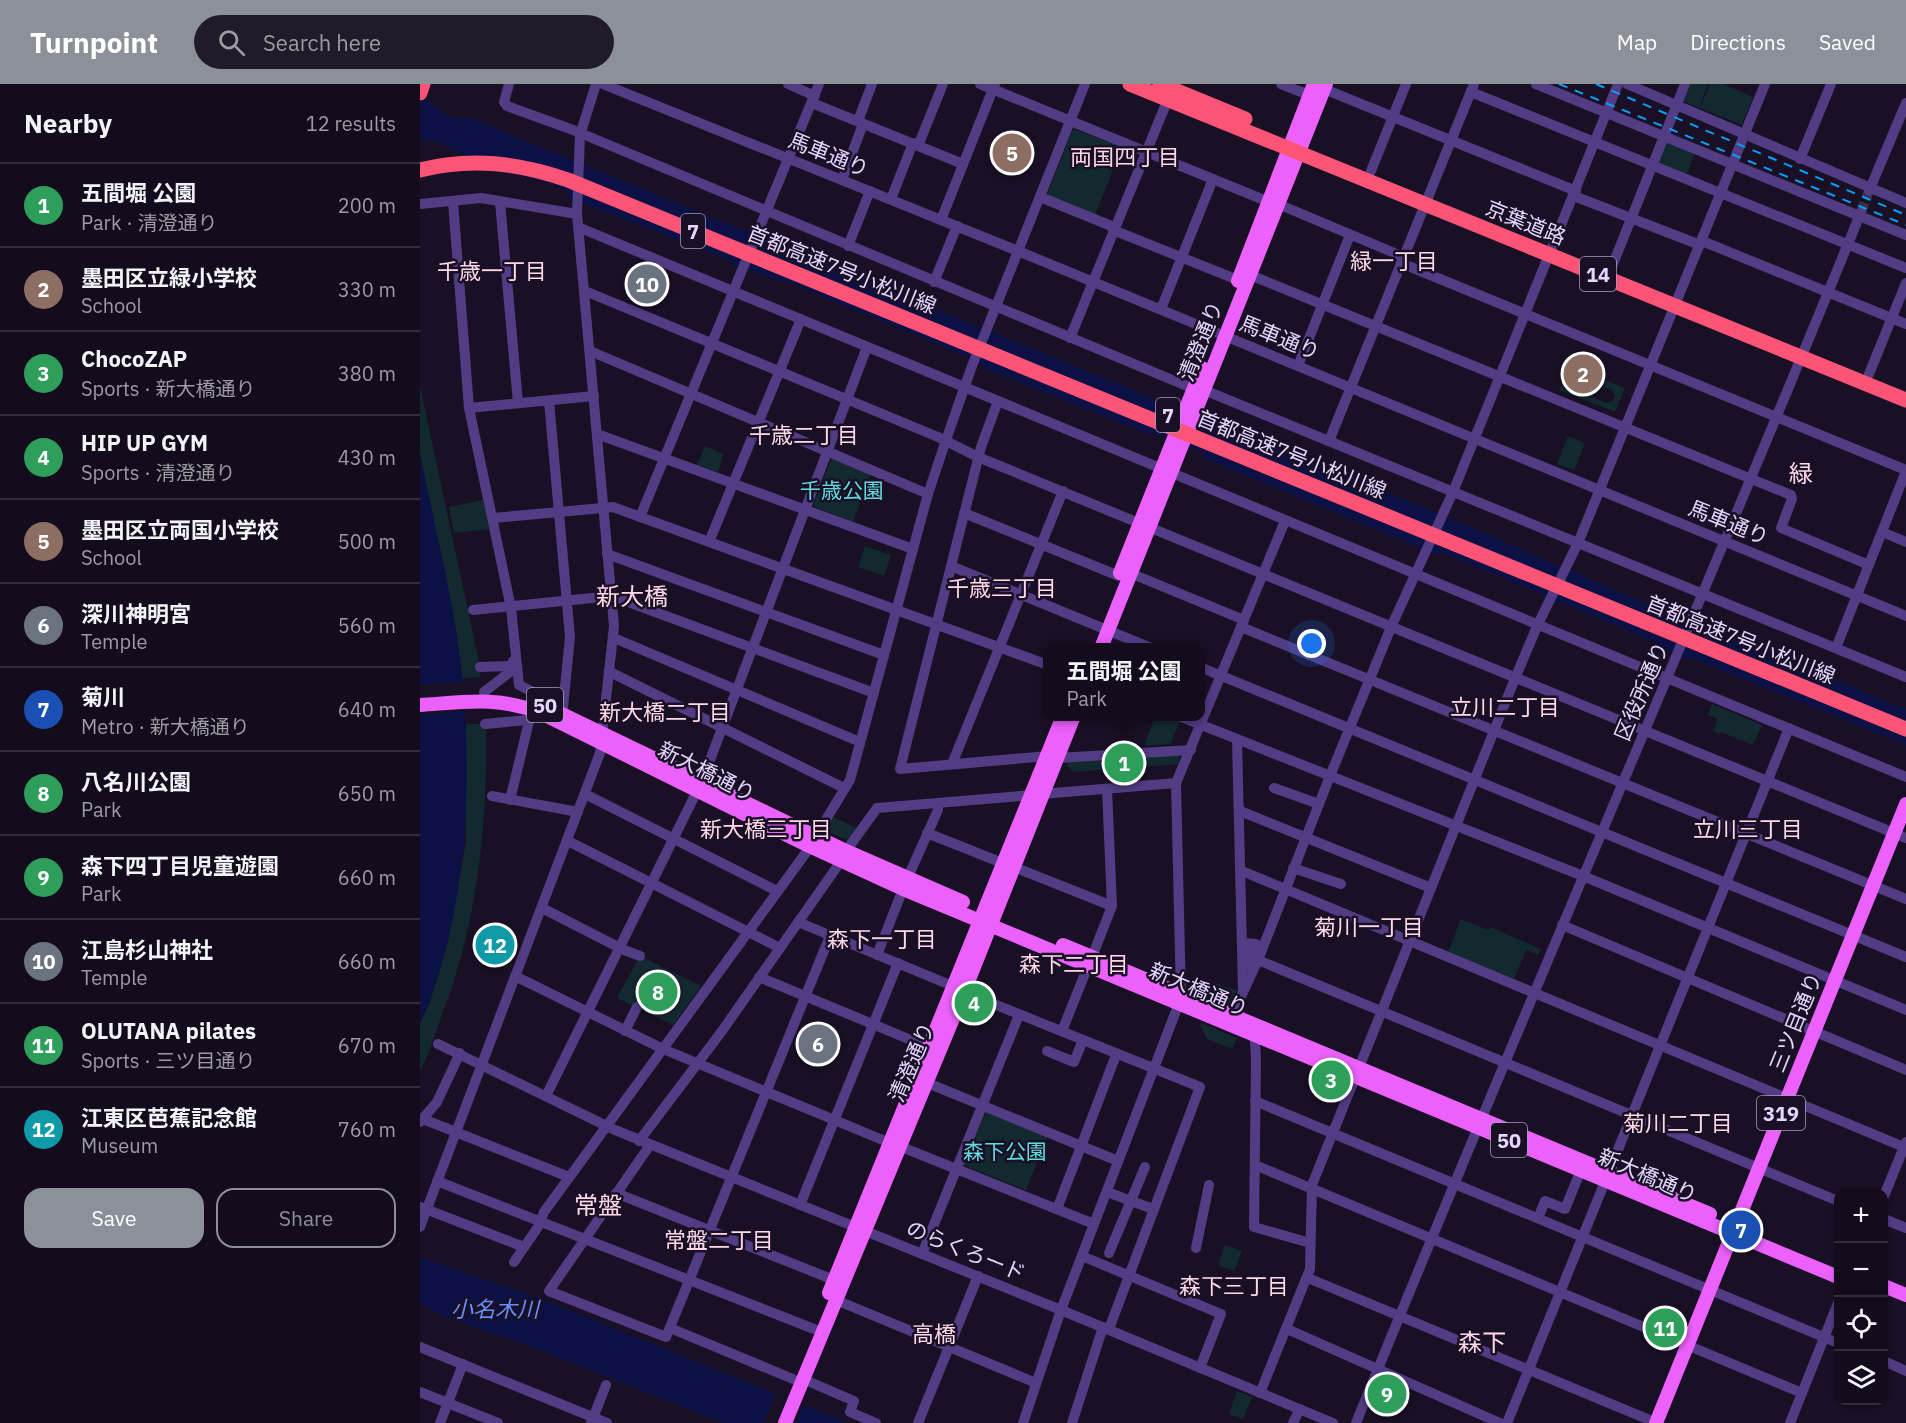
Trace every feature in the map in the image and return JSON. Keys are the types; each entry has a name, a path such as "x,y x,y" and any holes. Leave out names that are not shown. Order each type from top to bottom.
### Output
{"highway":[{"path":"420,93 423,84"},
{"name":"京葉道路","path":"1130,84 1167,89 1296,146 1802,352 1906,400"},
{"name":"京葉道路","path":"1296,146 1371,171 1428,199"},
{"name":"首都高速7号小松川線","path":"420,160 461,153 493,153 529,158 568,169 1906,718"},
{"name":"首都高速7号小松川線","path":"420,170 460,163 490,163 519,166 568,180 1906,729"},
{"name":"京葉道路","path":"1552,250 1611,268 1677,301"},
{"name":"京葉道路","path":"1802,352 1906,389"}],"main road":[{"name":"清澄通り","path":"1094,643 1104,628 1318,88"},
{"name":"清澄通り","path":"1102,643 1104,628"},
{"name":"新大橋通り","path":"484,696 516,695 564,710 603,737 844,856 1180,998 1252,1034 1356,1072 1479,1122 1734,1229 1834,1275"},
{"name":"50","path":"420,696 484,696"},
{"name":"新大橋通り","path":"484,696 509,702 530,715 603,737"},
{"name":"50","path":"420,705 484,696"},
{"name":"清澄通り","path":"1053,757 1062,721"},
{"name":"清澄通り","path":"895,1144 925,1082 1037,795 1072,721"},
{"name":"三ツ目通り","path":"1656,1423 1873,886 1900,836 1906,804"},
{"name":"清澄通り","path":"798,1379 836,1300 860,1229 895,1144 932,1042 959,990"},
{"name":"新大橋通り","path":"1180,998 1233,1014 1356,1072"},
{"name":"新大橋通り","path":"1479,1122 1581,1170 1607,1175"},
{"name":"清澄通り","path":"785,1423 791,1397 814,1329 834,1280 860,1229"},
{"name":"新大橋通り","path":"1734,1229 1834,1266"},
{"path":"1888,1288 1906,1295"},
{"path":"1888,1297 1906,1304"},
{"name":"清澄通り","path":"775,1423 791,1397"}],"street":[{"path":"509,84 504,102 507,106 573,130 580,135 1070,338 1329,441 1906,677"},
{"path":"420,1227 423,1208 437,1181 568,841 603,737 614,638 612,596 578,227 580,135 596,84"},
{"name":"馬車通り","path":"603,84 1018,250 1906,616"},
{"path":"788,84 861,122 963,164"},
{"path":"640,517 819,84"},
{"path":"842,180 872,84"},
{"path":"891,199 943,84"},
{"path":"980,84 994,87 1070,121 1350,235 1525,315 1906,470 1836,648"},
{"path":"514,1262 569,1177 777,891 850,780 928,494 946,440 972,366 1084,84"},
{"path":"1281,84 1318,88 1452,140 1631,219 1701,243 1906,324"},
{"path":"1371,171 1406,84"},
{"path":"1536,84 1860,214 1906,235"},
{"path":"1233,1014 1258,960 1392,625 1444,513 1475,439 1618,84"},
{"path":"1627,84 1870,190 1906,203"},
{"path":"1611,268 1685,84"},
{"path":"1260,1393 1308,1278 1312,1189 1332,1133 1516,676 1538,624 1578,543 1765,84"},
{"path":"1800,159 1831,84"},
{"path":"941,220 994,87"},
{"path":"1329,441 1472,88 1595,142 1906,268"},
{"path":"1070,338 1146,152 1167,89"},
{"path":"1870,190 1906,103"},
{"path":"1161,309 1212,179"},
{"path":"848,246 870,191"},
{"path":"1040,197 1181,257 1376,326 1791,495 1792,499 1781,528 1869,565"},
{"path":"420,204 481,198 500,202 578,208"},
{"path":"453,201 469,408 511,608 513,662 519,685"},
{"path":"500,202 518,404"},
{"name":"区役所通り","path":"1356,1423 1504,1062 1704,594 1860,214"},
{"path":"934,282 957,226"},
{"path":"578,227 1906,777"},
{"path":"1298,366 1350,235"},
{"path":"1869,374 1906,283"},
{"path":"585,291 946,440 978,457 1264,572 1900,836"},
{"path":"709,542 801,320"},
{"path":"546,1096 622,949 699,785 867,347"},
{"path":"590,351 928,494"},
{"path":"469,408 594,396"},
{"path":"501,681 509,680 564,710 570,637 549,401"},
{"path":"998,401 978,457 900,769 1053,757 1191,750"},
{"path":"597,434 913,549"},
{"path":"952,764 1062,491"},
{"path":"493,518 613,507 1043,664"},
{"path":"964,513 1041,545 1125,574 1370,680 1906,899"},
{"path":"1205,715 1285,521"},
{"path":"1882,532 1906,542"},
{"path":"607,554 884,655"},
{"path":"951,566 1139,643"},
{"path":"473,610 511,608 612,596 874,693"},
{"path":"614,638 860,742"},
{"path":"480,667 513,662"},
{"path":"484,696 510,672 513,662"},
{"path":"1205,670 1906,957"},
{"path":"610,672 844,788"},
{"path":"485,724 530,715 510,800"},
{"path":"1190,721 1583,876 1906,1010"},
{"path":"1023,1423 1061,1310 1180,998 1176,783 1203,721"},
{"path":"1507,1423 1789,728"},
{"path":"1238,740 1243,991"},
{"path":"830,936 666,1337 549,1291 616,1193 645,1143 698,1064 877,808 1176,783"},
{"path":"1274,788 1319,804"},
{"path":"1062,1031 1112,906 1107,789"},
{"path":"585,794 777,891"},
{"path":"492,796 578,812"},
{"path":"877,955 938,810 938,804"},
{"path":"1240,812 1431,888"},
{"path":"927,833 1112,906"},
{"path":"568,841 780,948"},
{"path":"1293,868 1341,884"},
{"path":"1242,871 1905,1145 1887,1189"},
{"path":"542,908 640,957"},
{"path":"798,922 1116,1055 1200,1087 1129,1276 1106,1328 1072,1423"},
{"path":"1562,925 1906,1070"},
{"path":"1258,960 1834,1200"},
{"path":"800,1205 898,963"},
{"path":"515,976 625,1031 698,1064 1094,1224"},
{"path":"759,977 923,1045 932,1042"},
{"path":"625,1031 637,1007"},
{"path":"922,1254 1020,1015"},
{"path":"1252,1034 1256,1044 1254,1227 1310,1243"},
{"path":"1047,1051 1074,1062 1083,1040"},
{"name":"のらくろード","path":"438,1044 606,1127 1106,1328 1333,1423"},
{"path":"460,1053 437,1102 422,1121 456,1132 569,1177"},
{"path":"1057,1209 1116,1055"},
{"path":"925,1082 1118,1161"},
{"path":"1256,1101 1834,1341"},
{"path":"1255,1165 1802,1393"},
{"path":"1109,1253 1145,1167"},
{"path":"1538,1218 1545,1201 1565,1209 1581,1170"},
{"path":"437,1181 814,1329"},
{"path":"1196,1248 1209,1185"},
{"path":"1107,1192 1153,1209"},
{"path":"616,1193 834,1280"},
{"path":"423,1208 524,1247"},
{"path":"1888,1221 1906,1228"},
{"path":"1082,1256 1221,1314 1200,1368"},
{"path":"918,1423 978,1276"},
{"path":"1308,1278 1656,1423"},
{"path":"836,1300 1036,1383"},
{"path":"1790,1423 1834,1315"},
{"path":"670,1328 854,1401 850,1412 876,1423"},
{"path":"1287,1329 1500,1423"},
{"path":"420,1347 592,1420 607,1423"},
{"path":"1888,1363 1906,1371"},
{"path":"440,1423 463,1364"},
{"path":"592,1420 606,1385"},
{"path":"420,1392 498,1423"},
{"path":"1293,1423 1300,1409"}],"green space":[{"path":"1690,84 1708,84 1699,108 1683,101"},
{"path":"1710,84 1723,84 1753,97 1742,125 1700,108"},
{"path":"1073,129 1122,147 1095,215 1046,197"},
{"path":"1666,141 1695,153 1686,176 1657,164"},
{"path":"1569,366 1625,388 1615,412 1559,390","holes":["1577,375 1612,390 1615,396 1613,401 1607,403 1571,388 1569,380"]},
{"path":"420,386 480,667 480,677 462,678 455,628 420,454"},
{"path":"1568,436 1585,443 1574,470 1557,464"},
{"path":"705,446 723,454 718,472 697,465"},
{"name":"千歳公園","path":"832,458 871,474 853,522 813,506"},
{"path":"483,500 489,529 454,533 449,507"},
{"path":"865,546 891,555 884,576 858,567"},
{"path":"1712,704 1762,725 1753,745 1713,731 1718,719 1708,715"},
{"path":"1153,721 1180,722 1170,744 1146,746 1145,743"},
{"path":"465,724 485,724 486,733 482,841 478,876 464,946 454,981 430,1050 420,1070 420,1023 430,1002 448,942 466,842"},
{"path":"1179,754 1179,764 1074,772 1067,766 1068,761"},
{"path":"833,817 857,828 847,840 824,830"},
{"path":"1461,919 1488,930 1490,927 1541,949 1538,955 1526,950 1514,979 1448,952"},
{"path":"640,956 701,986 673,1025 617,998"},
{"path":"1215,983 1241,992 1233,1012 1212,1004"},
{"path":"1201,1023 1237,1038 1232,1049 1207,1039"},
{"name":"森下公園","path":"986,1112 1047,1137 1026,1190 963,1165"},
{"path":"1225,1245 1242,1251 1234,1271 1218,1265"},
{"path":"1383,1377 1398,1384 1395,1414 1372,1404"},
{"path":"1237,1391 1252,1397 1243,1419 1229,1414"}],"water":[{"path":"420,89 434,106 447,115 468,117 745,231 746,229 767,240 1167,404 1175,410 1215,425 1216,422 1495,537 1571,572 1578,571 1577,573 1679,618 1682,613 1706,623 1706,627 1906,709 1906,749 1905,745 1691,658 1689,660 1665,650 1666,647 1560,602 1558,604 1539,593 1439,552 1437,555 1203,458 1204,454 1178,442 1152,433 1151,435 983,368 984,366 960,354 792,284 731,265 732,261 568,198 567,191 545,182 495,170 438,142 420,140"},
{"path":"420,454 457,635 464,696 467,778 462,863 455,905 447,946 435,986 420,1023"},
{"name":"小名木川","path":"420,1257 542,1299 848,1423 723,1423 545,1352 439,1314 420,1302"}],"pier":[{"path":"465,682 467,711 420,715 420,685"},
{"path":"776,1393 804,1403 796,1423 764,1423"}],"tunnel":[{"path":"1861,212 1869,191"}],"railway":[{"path":"1559,84 1906,225"},
{"path":"1596,84 1906,215"}],"place":[{"name":"墨田区立両国小学校","path":"1012,153"},
{"name":"江島杉山神社","path":"647,284"},
{"name":"墨田区立緑小学校","path":"1583,374"},
{"name":"五間堀 公園","path":"1124,763"},
{"name":"江東区芭蕉記念館","path":"495,945"},
{"name":"八名川公園","path":"658,992"},
{"name":"HIP UP GYM","path":"974,1003"},
{"name":"深川神明宮","path":"818,1044"},
{"name":"ChocoZAP","path":"1331,1080"},
{"name":"菊川","path":"1741,1230"},
{"name":"OLUTANA pilates","path":"1665,1328"},
{"name":"森下四丁目児童遊園","path":"1387,1394"}],"district":[{"name":"両国四丁目","path":"1125,156"},
{"name":"緑一丁目","path":"1394,260"},
{"name":"千歳一丁目","path":"492,270"},
{"name":"千歳二丁目","path":"804,434"},
{"name":"緑","path":"1801,473"},
{"name":"千歳三丁目","path":"1002,587"},
{"name":"新大橋","path":"632,596"},
{"name":"立川二丁目","path":"1505,706"},
{"name":"新大橋二丁目","path":"665,711"},
{"name":"新大橋三丁目","path":"766,828"},
{"name":"立川三丁目","path":"1748,828"},
{"name":"菊川一丁目","path":"1369,926"},
{"name":"森下一丁目","path":"882,938"},
{"name":"森下二丁目","path":"1074,963"},
{"name":"菊川二丁目","path":"1678,1122"},
{"name":"常盤","path":"598,1205"},
{"name":"常盤二丁目","path":"719,1239"},
{"name":"森下三丁目","path":"1234,1285"},
{"name":"高橋","path":"934,1333"},
{"name":"森下","path":"1482,1342"}]}
